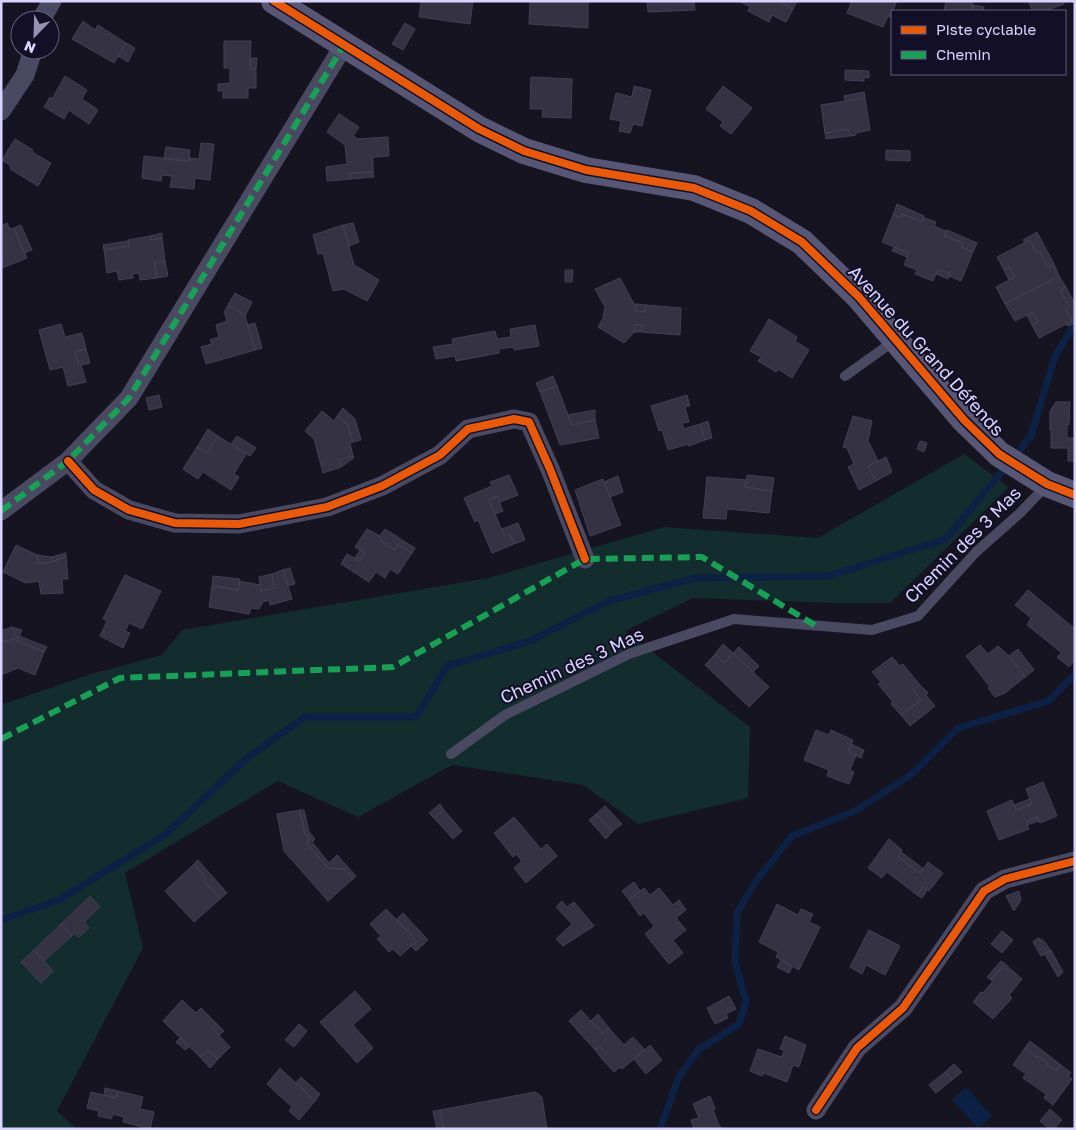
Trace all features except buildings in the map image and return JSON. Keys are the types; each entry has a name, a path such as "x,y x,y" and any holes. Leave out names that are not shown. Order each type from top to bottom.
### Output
{"street":[{"name":"Avenue du Grand Défends","path":"274,1 479,128 524,151 586,170 694,188 752,211 802,242 859,297 964,420 999,454 1048,484 1075,495"},
{"path":"1,511 68,461 129,398 344,45"},
{"path":"1,110 25,75 29,60"},
{"path":"68,461 94,490 129,510 175,522 240,524 328,507 382,486 440,455 468,429 514,419 529,422 550,469 585,559"},
{"path":"816,1110 857,1048 903,1008 984,891 1005,879 1075,861"}],"lane":[{"path":"845,376 895,340"},
{"name":"Chemin des 3 Mas","path":"451,754 505,715 629,654 734,619 872,630 918,616 976,552 1020,513 1048,484"}],"green space":[{"path":"964,454 1009,487 890,603 693,598 625,631 750,727 748,798 638,824 583,785 452,765 358,817 278,781 125,873 143,948 57,1111 77,1129 1,1129 1,705 91,674 162,655 182,630 488,578 664,527 818,538"}],"water":[{"path":"966,1087 992,1116 978,1128 952,1100"}],"waterway":[{"path":"1014,457 1031,436 1055,356 1075,324"},
{"path":"1,920 59,900 166,834 247,758 305,717 416,717 447,666 530,641 609,601 695,578 829,576 946,539 1007,465"},
{"path":"660,1129 679,1077 698,1050 739,1024 746,1002 735,962 737,913 756,881 792,836 855,811 911,775 958,728 1049,701 1075,674"}],"marked path":[{"path":"1,511 68,461 129,398 344,45"},
{"path":"1,739 120,678 393,667 585,559 702,557 818,627"}],"cycle path":[{"path":"274,1 479,129 524,151 586,170 694,188 751,211 802,242 859,297 964,420 999,454 1047,484 1075,495"},
{"path":"68,461 94,490 129,510 175,523 239,524 327,507 382,486 440,455 468,429 514,419 529,422 550,469 585,559"},
{"path":"816,1110 857,1048 903,1008 984,891 1005,879 1075,861"}]}
